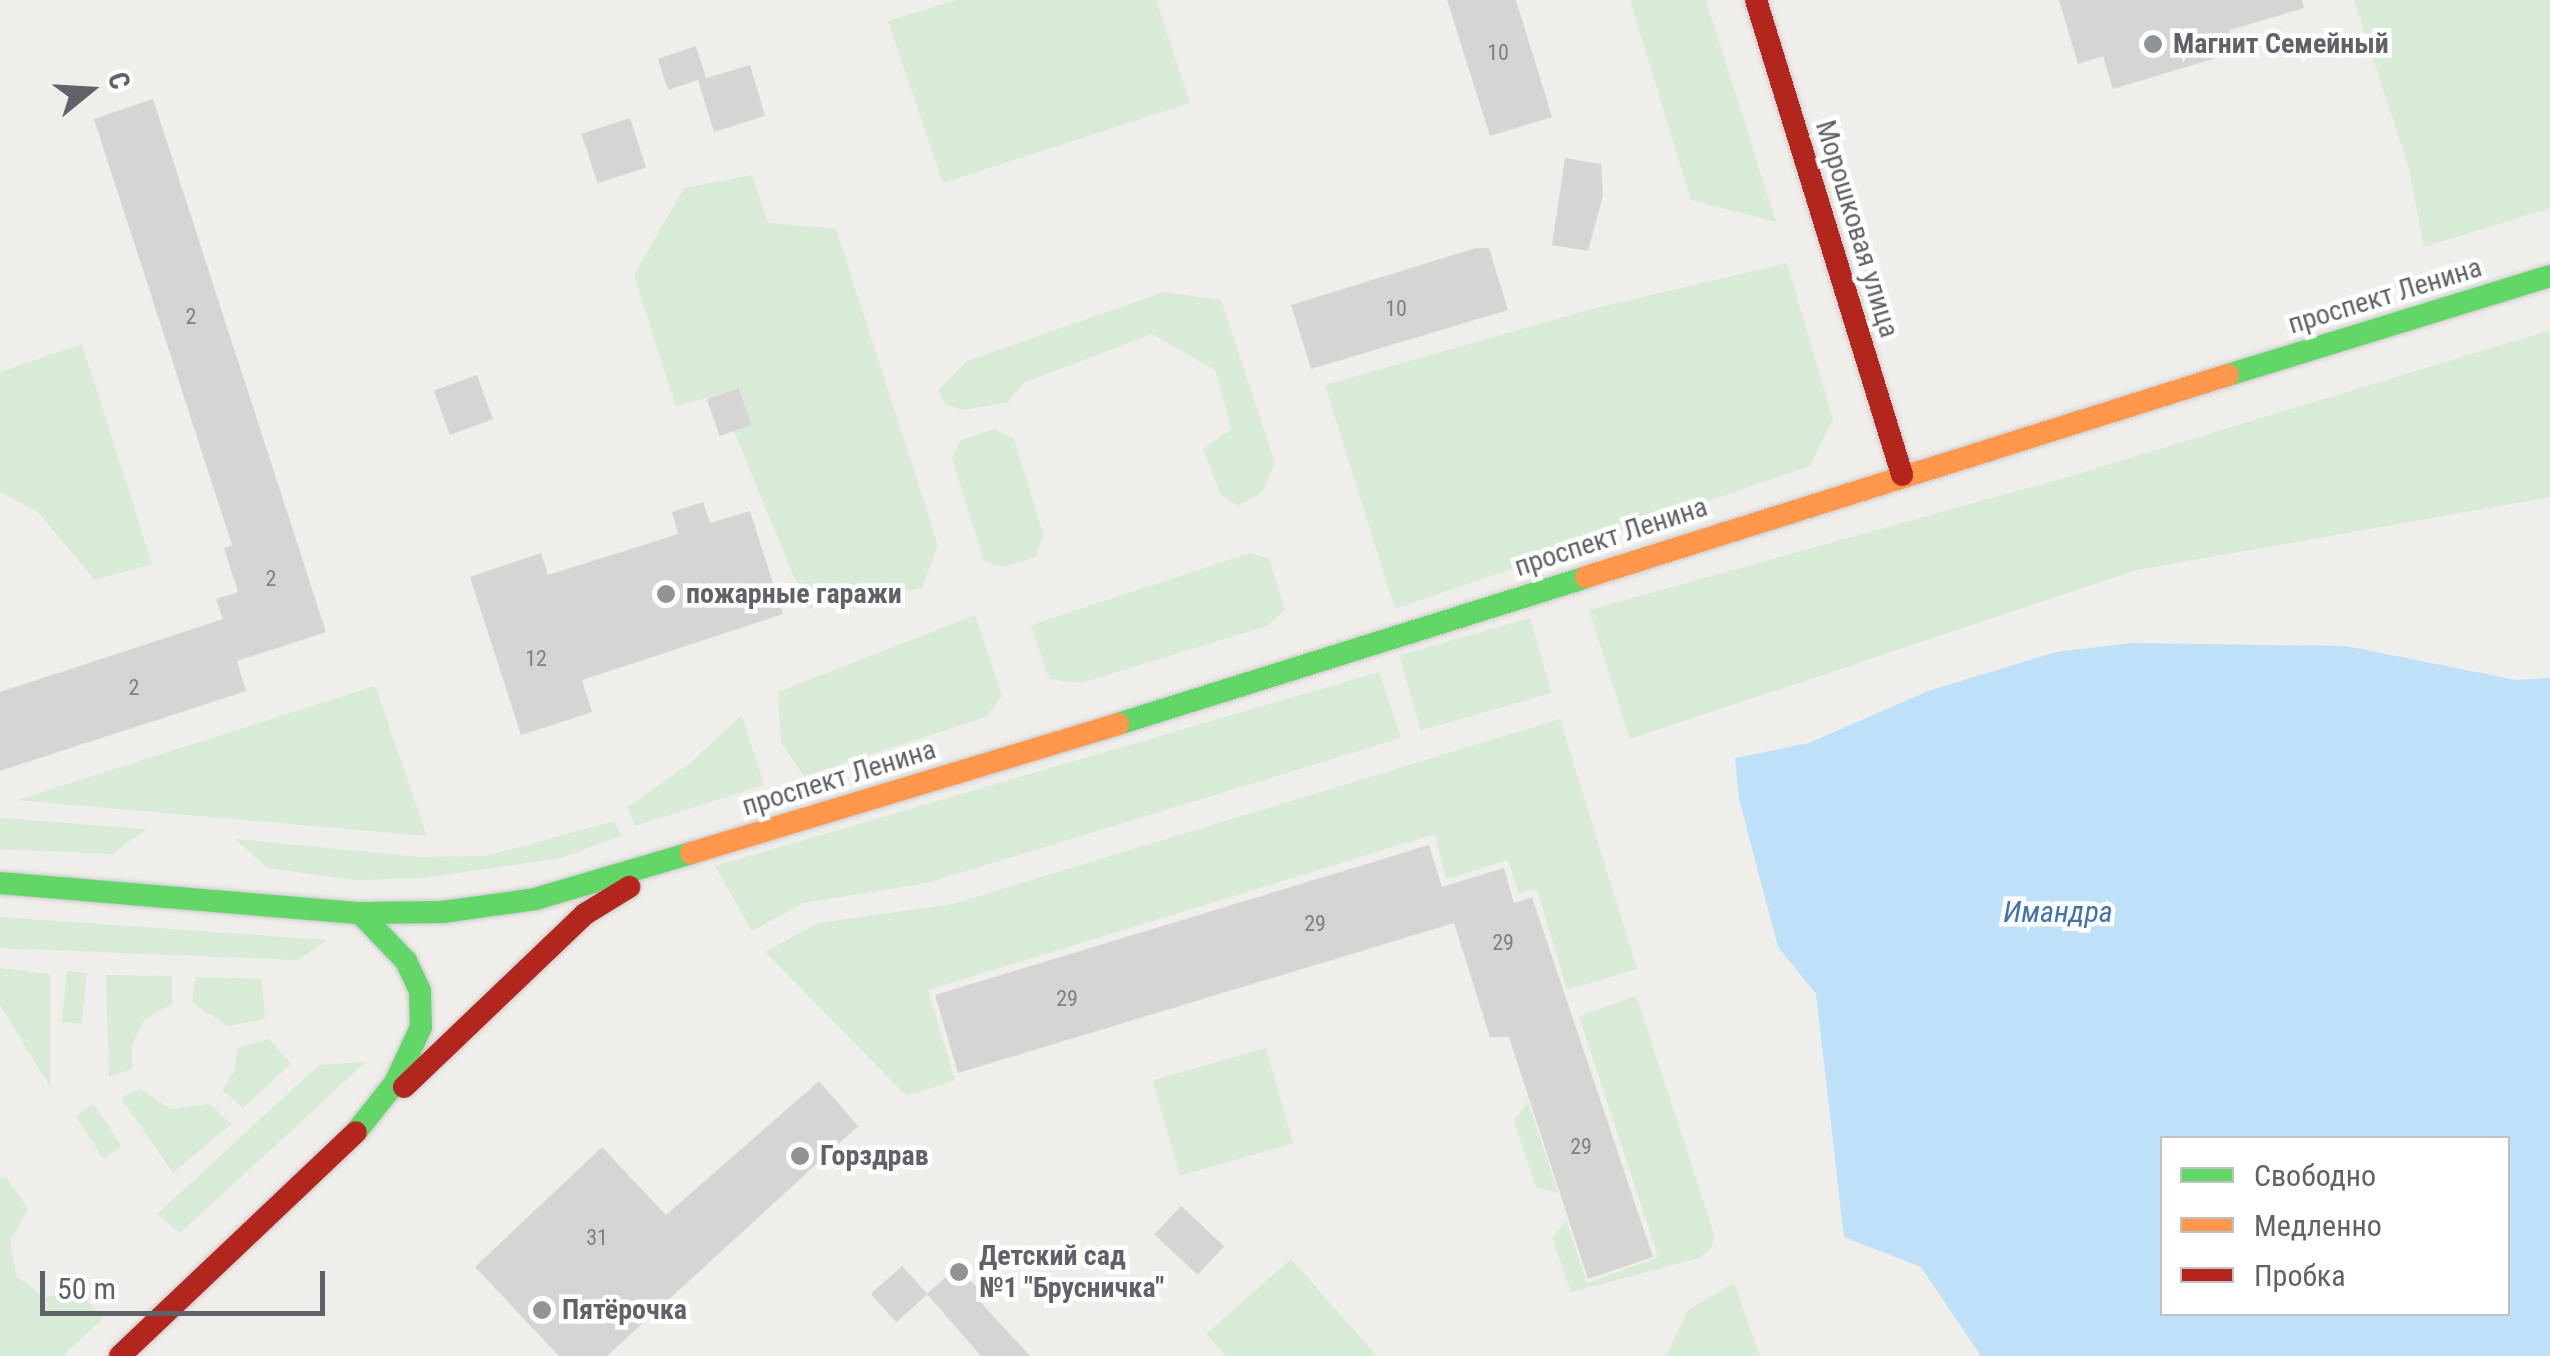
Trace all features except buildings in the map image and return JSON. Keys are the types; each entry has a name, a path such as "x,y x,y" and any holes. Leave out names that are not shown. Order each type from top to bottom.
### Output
{"main road":[{"name":"Морошковая улица","path":"1756,0 1902,475"},
{"name":"проспект Ленина","path":"0,883 360,913 443,912 535,899 1386,644 1902,475 2550,276"},
{"name":"проспект Ленина","path":"120,1356 585,914 691,854"},
{"path":"360,913 406,960 421,1027 370,1119"}],"green space":[{"path":"956,0 1156,0 1190,103 943,183 888,21"},
{"path":"1630,0 1706,0 1776,222 1691,200"},
{"path":"2354,0 2550,0 2550,208 2424,247 2409,169"},
{"path":"752,175 768,223 836,229 938,545 922,588 807,609 734,431 751,424 740,388 676,407 634,275 684,188"},
{"path":"1787,263 1833,419 1810,466 1395,609 1325,385 1592,309"},
{"path":"1164,292 1221,300 1275,463 1263,492 1238,506 1221,495 1203,449 1232,429 1215,370 1152,334 1023,383 1008,402 964,410 945,405 939,390 967,361"},
{"path":"2550,330 2550,497 2137,570 1630,739 1589,610 2071,476"},
{"path":"82,344 152,564 95,580 38,512 0,492 0,372"},
{"path":"994,429 1014,439 1044,536 1035,557 1003,567 984,561 952,458 961,440"},
{"path":"1250,553 1269,559 1285,610 1267,626 1081,683 1049,679 1031,625"},
{"path":"975,615 1002,696 986,717 804,776 781,742 778,692"},
{"path":"1530,618 1551,693 1421,730 1399,655"},
{"path":"1379,672 1401,738 927,883 803,903 752,931 715,866"},
{"path":"375,686 427,836 17,800"},
{"path":"742,715 764,785 635,826 628,807 689,764"},
{"path":"1560,719 1637,969 1567,990 1537,889 1519,894 1508,860 1446,879 1435,834 928,990 955,1080 907,1096 765,952 818,923 953,904"},
{"path":"0,818 147,829 112,854 0,849"},
{"path":"614,821 621,836 561,858 423,878 355,880 267,868 235,839 420,857 486,856"},
{"path":"0,917 327,940 298,960 0,948"},
{"path":"0,968 50,974 50,1087 0,1005"},
{"path":"67,971 87,973 82,1024 62,1022"},
{"path":"106,975 172,976 172,1004 144,1020 132,1046 132,1069 109,1077"},
{"path":"195,977 262,979 265,1019 228,1026 192,1003"},
{"path":"1636,996 1714,1233 1712,1247 1699,1258 1571,1292 1552,1238 1566,1220 1587,1283 1658,1257 1579,1016"},
{"path":"269,1039 291,1064 243,1108 222,1090 235,1070 237,1048"},
{"path":"1266,1048 1293,1143 1180,1176 1153,1081"},
{"path":"366,1062 180,1233 157,1214 319,1065"},
{"path":"140,1089 171,1109 210,1104 231,1124 173,1173 121,1098"},
{"path":"1528,1101 1558,1193 1536,1187 1514,1121"},
{"path":"94,1104 122,1147 103,1159 76,1116"},
{"path":"6,1177 28,1209 10,1241 17,1277 45,1297 79,1292 103,1318 63,1356 0,1356 0,1178"},
{"path":"1291,1259 1377,1356 1226,1356 1206,1334"},
{"path":"1734,1283 1760,1356 1666,1356 1688,1310"}],"water":[{"name":"Имандра","path":"2131,643 2346,646 2516,680 2550,678 2550,1356 1981,1356 1921,1267 1844,1237 1816,994 1778,947 1739,799 1735,758 1809,743 1928,691 2056,652"}],"traffic: fast":[{"path":"2228,375 2550,276"},
{"path":"1118,724 1586,577"},
{"path":"0,883 360,913 443,912 535,899 691,853"},
{"path":"356,1132 395,1083 421,1027 420,991 406,961 360,913"}],"traffic: slow":[{"path":"1586,577 2228,375"},
{"path":"691,853 1118,724"}],"traffic: jam":[{"path":"1756,0 1902,475"},
{"path":"404,1087 585,914 629,887"},
{"path":"120,1356 356,1132"}],"place":[{"name":"Магнит Семейный","path":"2153,44"},
{"name":"пожарные гаражи","path":"666,594"},
{"name":"Горздрав","path":"800,1156"},
{"name":"Детский сад №1 \"Брусничка\"","path":"959,1272"},
{"name":"Пятёрочка","path":"542,1310"}]}
